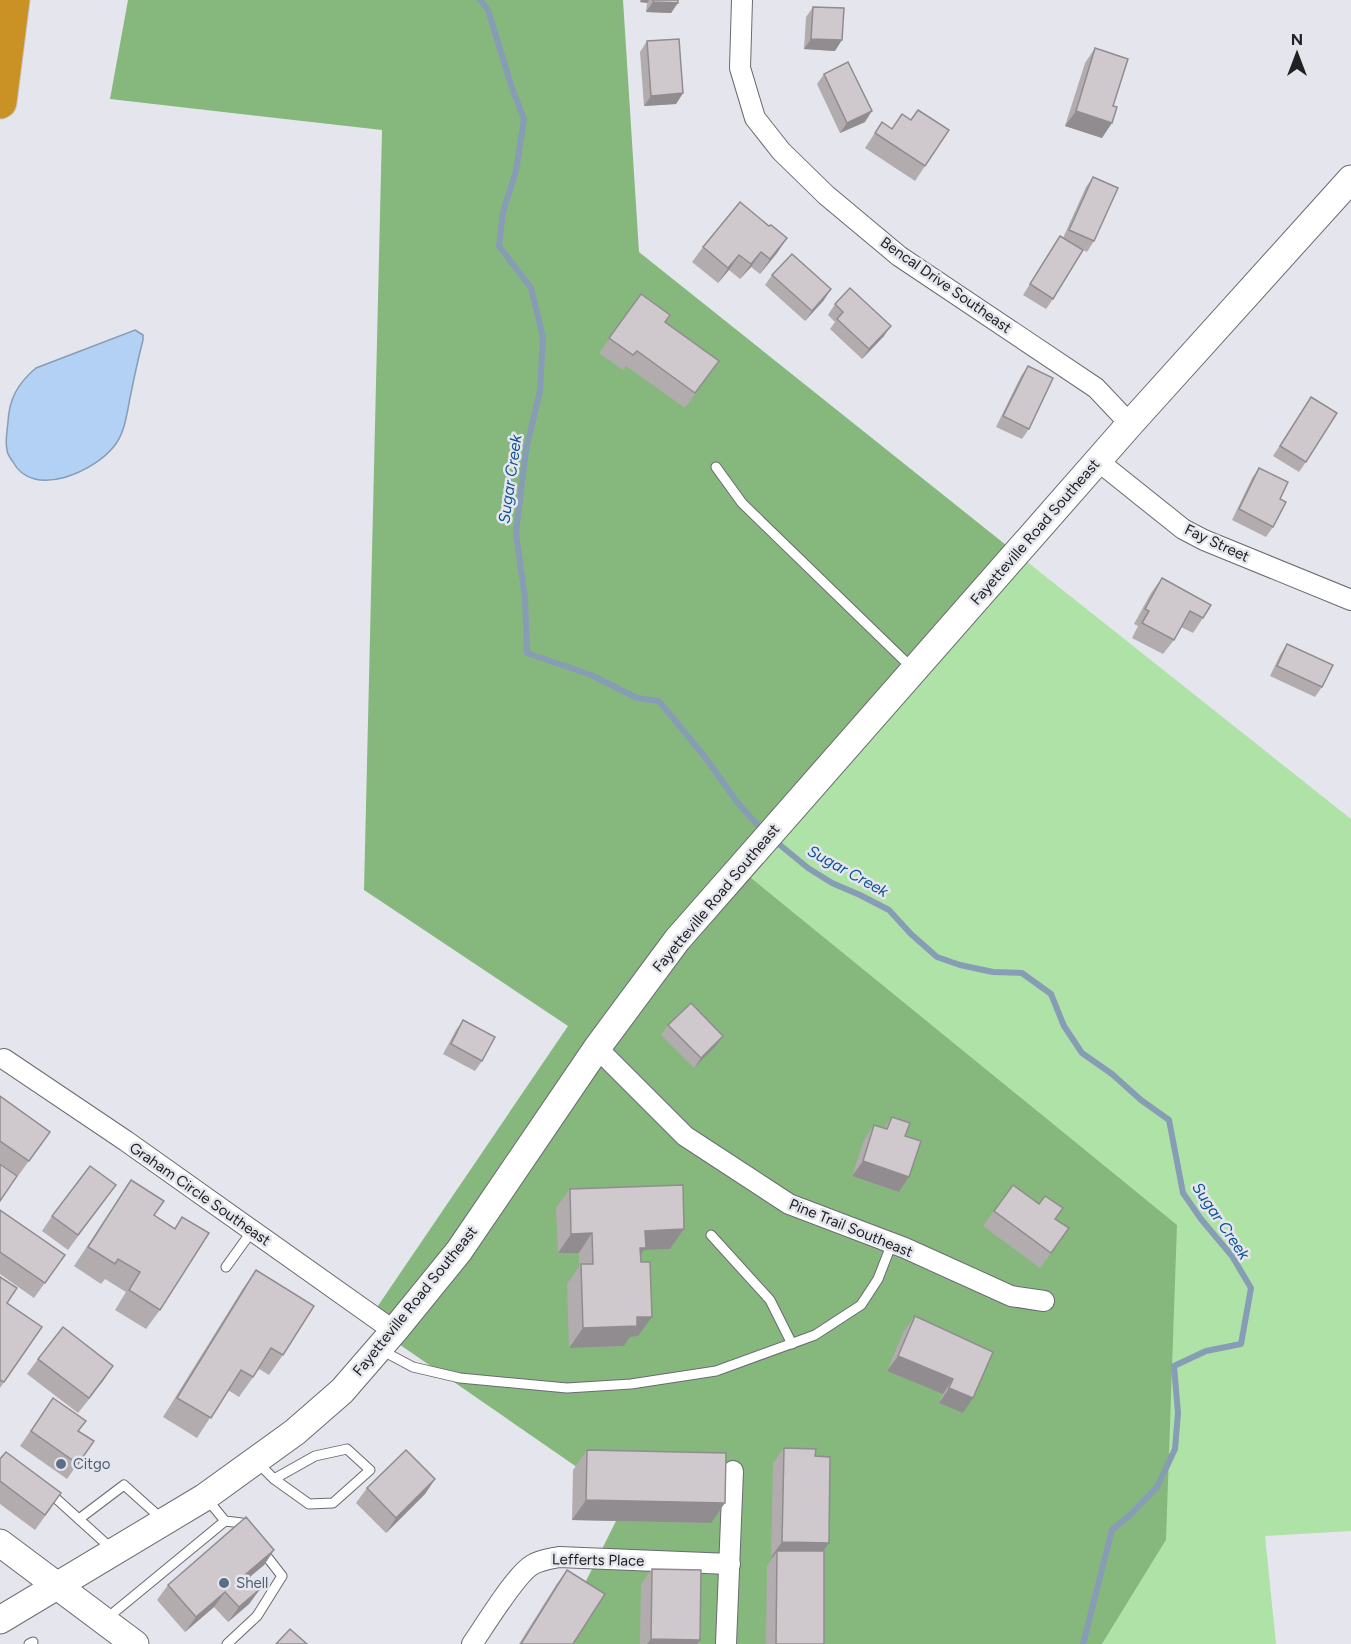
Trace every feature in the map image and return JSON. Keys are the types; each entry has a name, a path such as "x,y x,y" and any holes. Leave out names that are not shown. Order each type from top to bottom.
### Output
{"highway":[{"path":"0,102 13,0"}],"street":[{"name":"Bencal Drive Southeast","path":"742,0 740,68 755,118 781,151 826,195 899,256 1096,388 1130,424"},
{"name":"Fayetteville Road Southeast","path":"0,1620 205,1497 265,1470 295,1432 342,1391 387,1340 459,1251 597,1048 677,940 1130,424 1351,178"},
{"name":"Fay Street","path":"1098,461 1183,529 1204,540 1351,600"},
{"name":"Pine Trail Southeast","path":"597,1048 685,1136 789,1204 892,1244 1011,1296 1044,1301"},
{"name":"Graham Circle Southeast","path":"4,1059 126,1141 252,1231 387,1340"},
{"path":"726,1644 733,1471"},
{"path":"0,1543 135,1644"},
{"name":"Lefferts Place","path":"472,1644 518,1578 530,1565 544,1559 559,1557 730,1564"}],"lane":[{"path":"716,467 742,502 914,670"},
{"path":"226,1267 252,1231"},
{"path":"711,1235 770,1300 792,1344"},
{"path":"387,1340 413,1367 460,1378 567,1388 631,1384 716,1371 815,1335 861,1305 878,1279 892,1244"},
{"path":"347,1449 370,1470 333,1503 309,1504 265,1470 347,1449"},
{"path":"79,1520 124,1485 165,1522"},
{"path":"50,1493 115,1552"},
{"path":"205,1497 225,1521 242,1523 282,1576 257,1616 227,1644"},
{"path":"104,1621 225,1521"}],"green space":[{"path":"128,0 623,0 639,252 1016,553 729,860 1177,1225 1166,1540 1102,1644 575,1644 560,1633 626,1501 367,1322 568,1026 364,890 382,130 110,99"},
{"path":"1016,553 1351,819 1351,1531 1265,1536 1276,1644 1102,1644 1166,1540 729,860"}],"water":[{"path":"135,330 143,335 143,340 125,422 115,445 94,464 64,478 35,479 22,473 8,455 6,440 10,406 24,380 36,368"}],"building":[{"path":"653,0 678,0 678,3 653,2"},
{"path":"813,7 844,8 842,40 811,39"},
{"path":"679,39 683,93 651,96 647,41"},
{"path":"1095,48 1128,59 1113,106 1117,107 1112,123 1076,111"},
{"path":"848,62 872,111 847,123 824,74"},
{"path":"918,110 949,130 925,166 875,133 882,122 892,129 902,114 911,120"},
{"path":"1093,177 1118,188 1094,241 1069,230"},
{"path":"740,202 787,238 770,259 761,252 751,264 739,255 728,268 703,247"},
{"path":"1060,236 1083,250 1053,299 1030,284"},
{"path":"792,254 831,289 812,311 772,275"},
{"path":"850,288 891,326 869,349 837,319 843,312 835,304"},
{"path":"641,294 670,315 665,322 719,361 695,393 637,351 633,355 609,338"},
{"path":"1028,366 1053,378 1029,429 1003,416"},
{"path":"1311,397 1337,413 1306,462 1280,446"},
{"path":"1259,468 1288,482 1280,499 1286,502 1273,527 1239,509"},
{"path":"1162,578 1211,605 1203,618 1190,611 1174,640 1142,623 1149,611 1145,609"},
{"path":"1287,644 1333,665 1322,687 1277,666"},
{"path":"691,1003 723,1036 701,1058 668,1025"},
{"path":"463,1020 495,1037 482,1061 451,1044"},
{"path":"0,1096 50,1132 29,1161 0,1141"},
{"path":"892,1117 910,1123 905,1136 921,1141 909,1177 863,1161 874,1125 887,1129"},
{"path":"0,1164 17,1176 0,1201"},
{"path":"90,1166 116,1185 78,1235 52,1216"},
{"path":"131,1180 164,1201 154,1215 175,1229 182,1217 209,1233 160,1310 129,1290 140,1272 118,1259 115,1264 88,1247"},
{"path":"683,1185 684,1229 645,1231 646,1248 640,1248 641,1262 650,1262 652,1317 637,1317 637,1326 583,1328 581,1264 593,1264 592,1233 571,1234 570,1189"},
{"path":"1013,1185 1039,1204 1045,1196 1063,1208 1055,1219 1069,1228 1051,1253 994,1211"},
{"path":"0,1210 65,1255 45,1283 0,1252"},
{"path":"256,1270 314,1306 283,1355 271,1348 253,1377 241,1370 211,1418 177,1398"},
{"path":"0,1277 17,1288 7,1303 42,1327 4,1382 0,1380"},
{"path":"915,1316 993,1352 973,1398 949,1388 953,1379 898,1356"},
{"path":"63,1327 113,1366 89,1398 38,1359"},
{"path":"53,1398 86,1421 78,1431 94,1441 78,1464 31,1431"},
{"path":"784,1448 816,1449 815,1456 830,1457 829,1543 782,1542"},
{"path":"406,1450 435,1479 396,1518 367,1488"},
{"path":"587,1450 726,1453 725,1503 586,1500"},
{"path":"6,1452 61,1493 45,1515 0,1481 0,1459"},
{"path":"246,1517 274,1550 246,1574 260,1589 239,1607 225,1592 196,1617 168,1585"},
{"path":"777,1551 824,1551 824,1644 776,1644"},
{"path":"652,1569 701,1570 700,1640 651,1639"},
{"path":"567,1570 605,1594 573,1644 521,1644"},
{"path":"290,1629 307,1644 276,1644"}],"waterway":[{"name":"Sugar Creek","path":"480,0 488,10 524,119 516,171 503,212 499,246 531,288 543,337 540,391 526,450 516,533 525,598 527,653 591,675 637,698 659,701 705,757 737,802 764,832"},
{"name":"Sugar Creek","path":"774,840 808,868 832,883 889,910 937,957 993,972 1022,973 1051,994 1064,1026 1082,1053 1169,1120 1183,1193 1232,1256 1251,1288 1241,1344 1206,1351 1174,1366 1178,1413 1175,1449 1157,1487 1112,1530 1083,1644"}],"place":[{"name":"Citgo","path":"61,1464"},
{"name":"Shell","path":"224,1583"}]}
